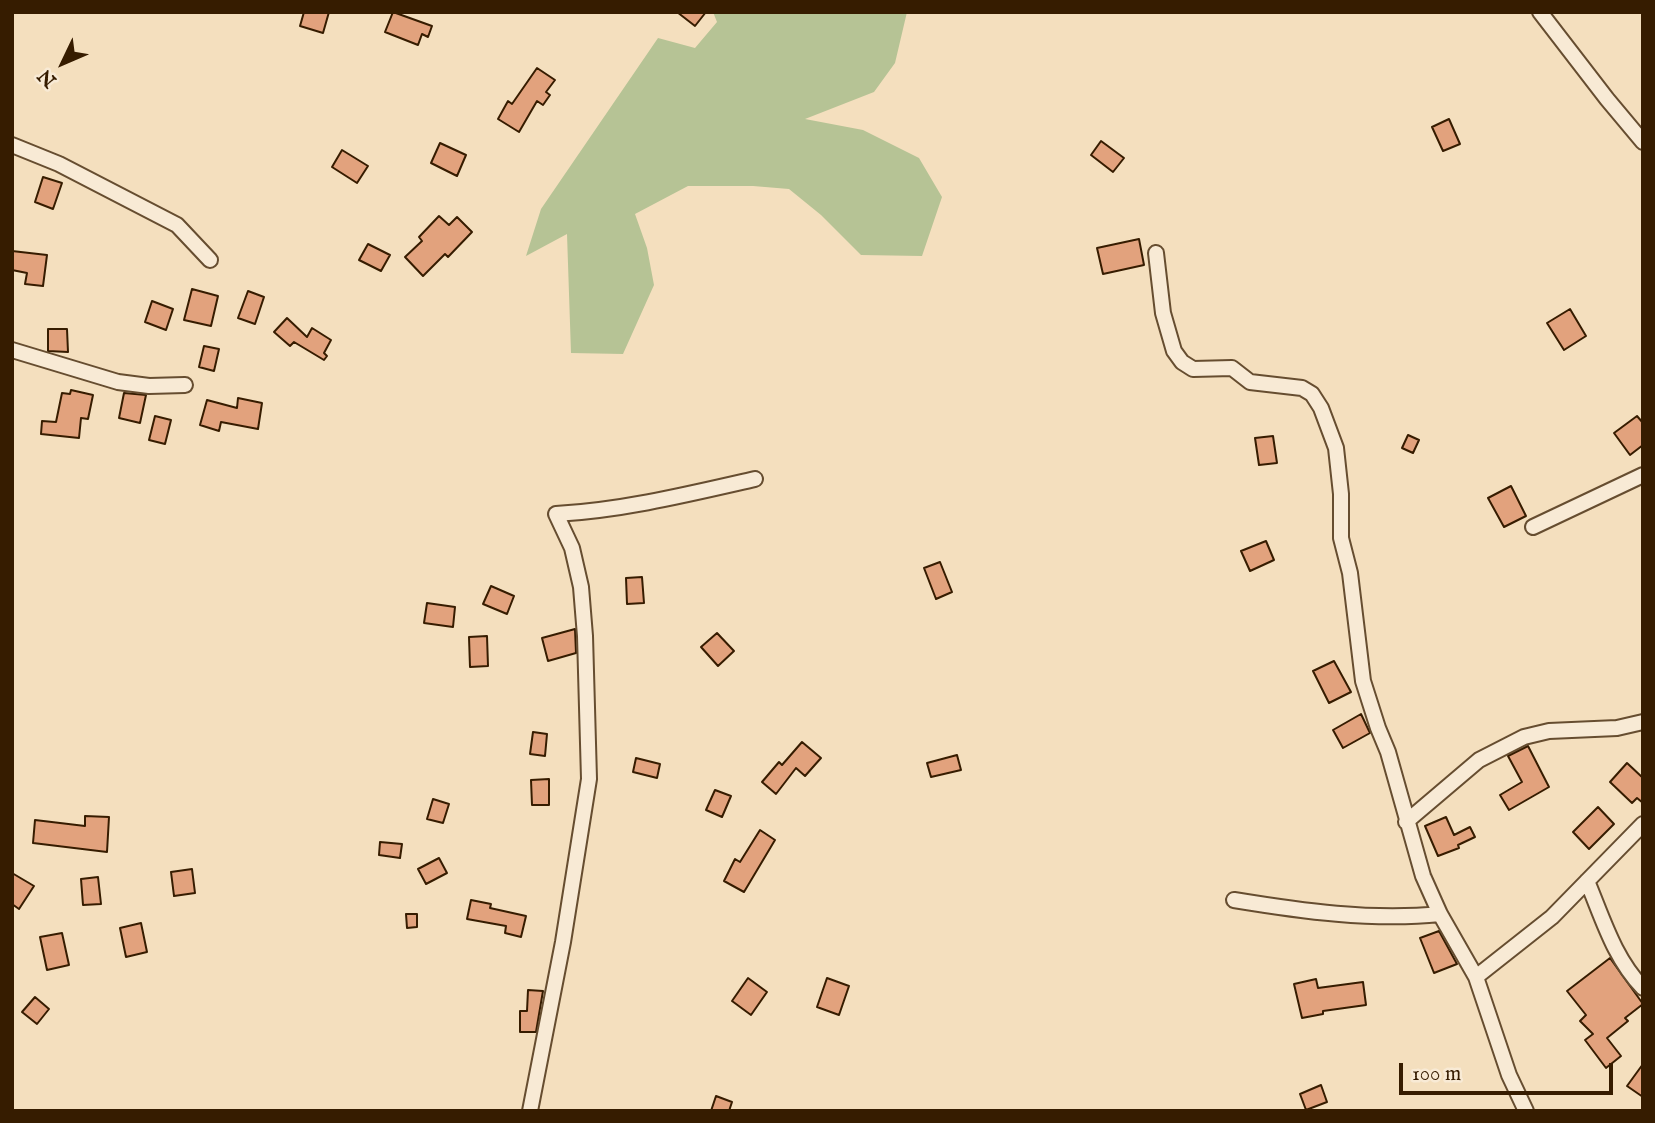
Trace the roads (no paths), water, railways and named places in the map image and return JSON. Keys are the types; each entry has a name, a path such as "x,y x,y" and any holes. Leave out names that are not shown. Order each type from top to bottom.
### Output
{"street":[{"path":"1540,12 1606,99 1643,142"},
{"path":"12,145 59,164 177,225 210,260"},
{"path":"1156,253 1163,313 1174,351 1182,362 1193,369 1232,368 1250,382 1302,388 1312,394 1321,408 1336,448 1341,494 1341,538 1350,573 1363,681 1377,728 1388,752 1423,876 1440,914 1476,977 1509,1075 1526,1111"},
{"path":"12,350 118,382 149,386 185,385"},
{"path":"1533,527 1643,475"},
{"path":"530,1111 563,942 589,779 581,587 572,548 556,514 632,506 754,479"},
{"path":"1406,822 1479,760 1524,737 1549,731 1616,728 1643,722"},
{"path":"1476,977 1552,917 1643,824"},
{"path":"1587,881 1618,956 1627,971 1643,988"},
{"path":"1234,900 1306,912 1419,916 1440,914"}]}
